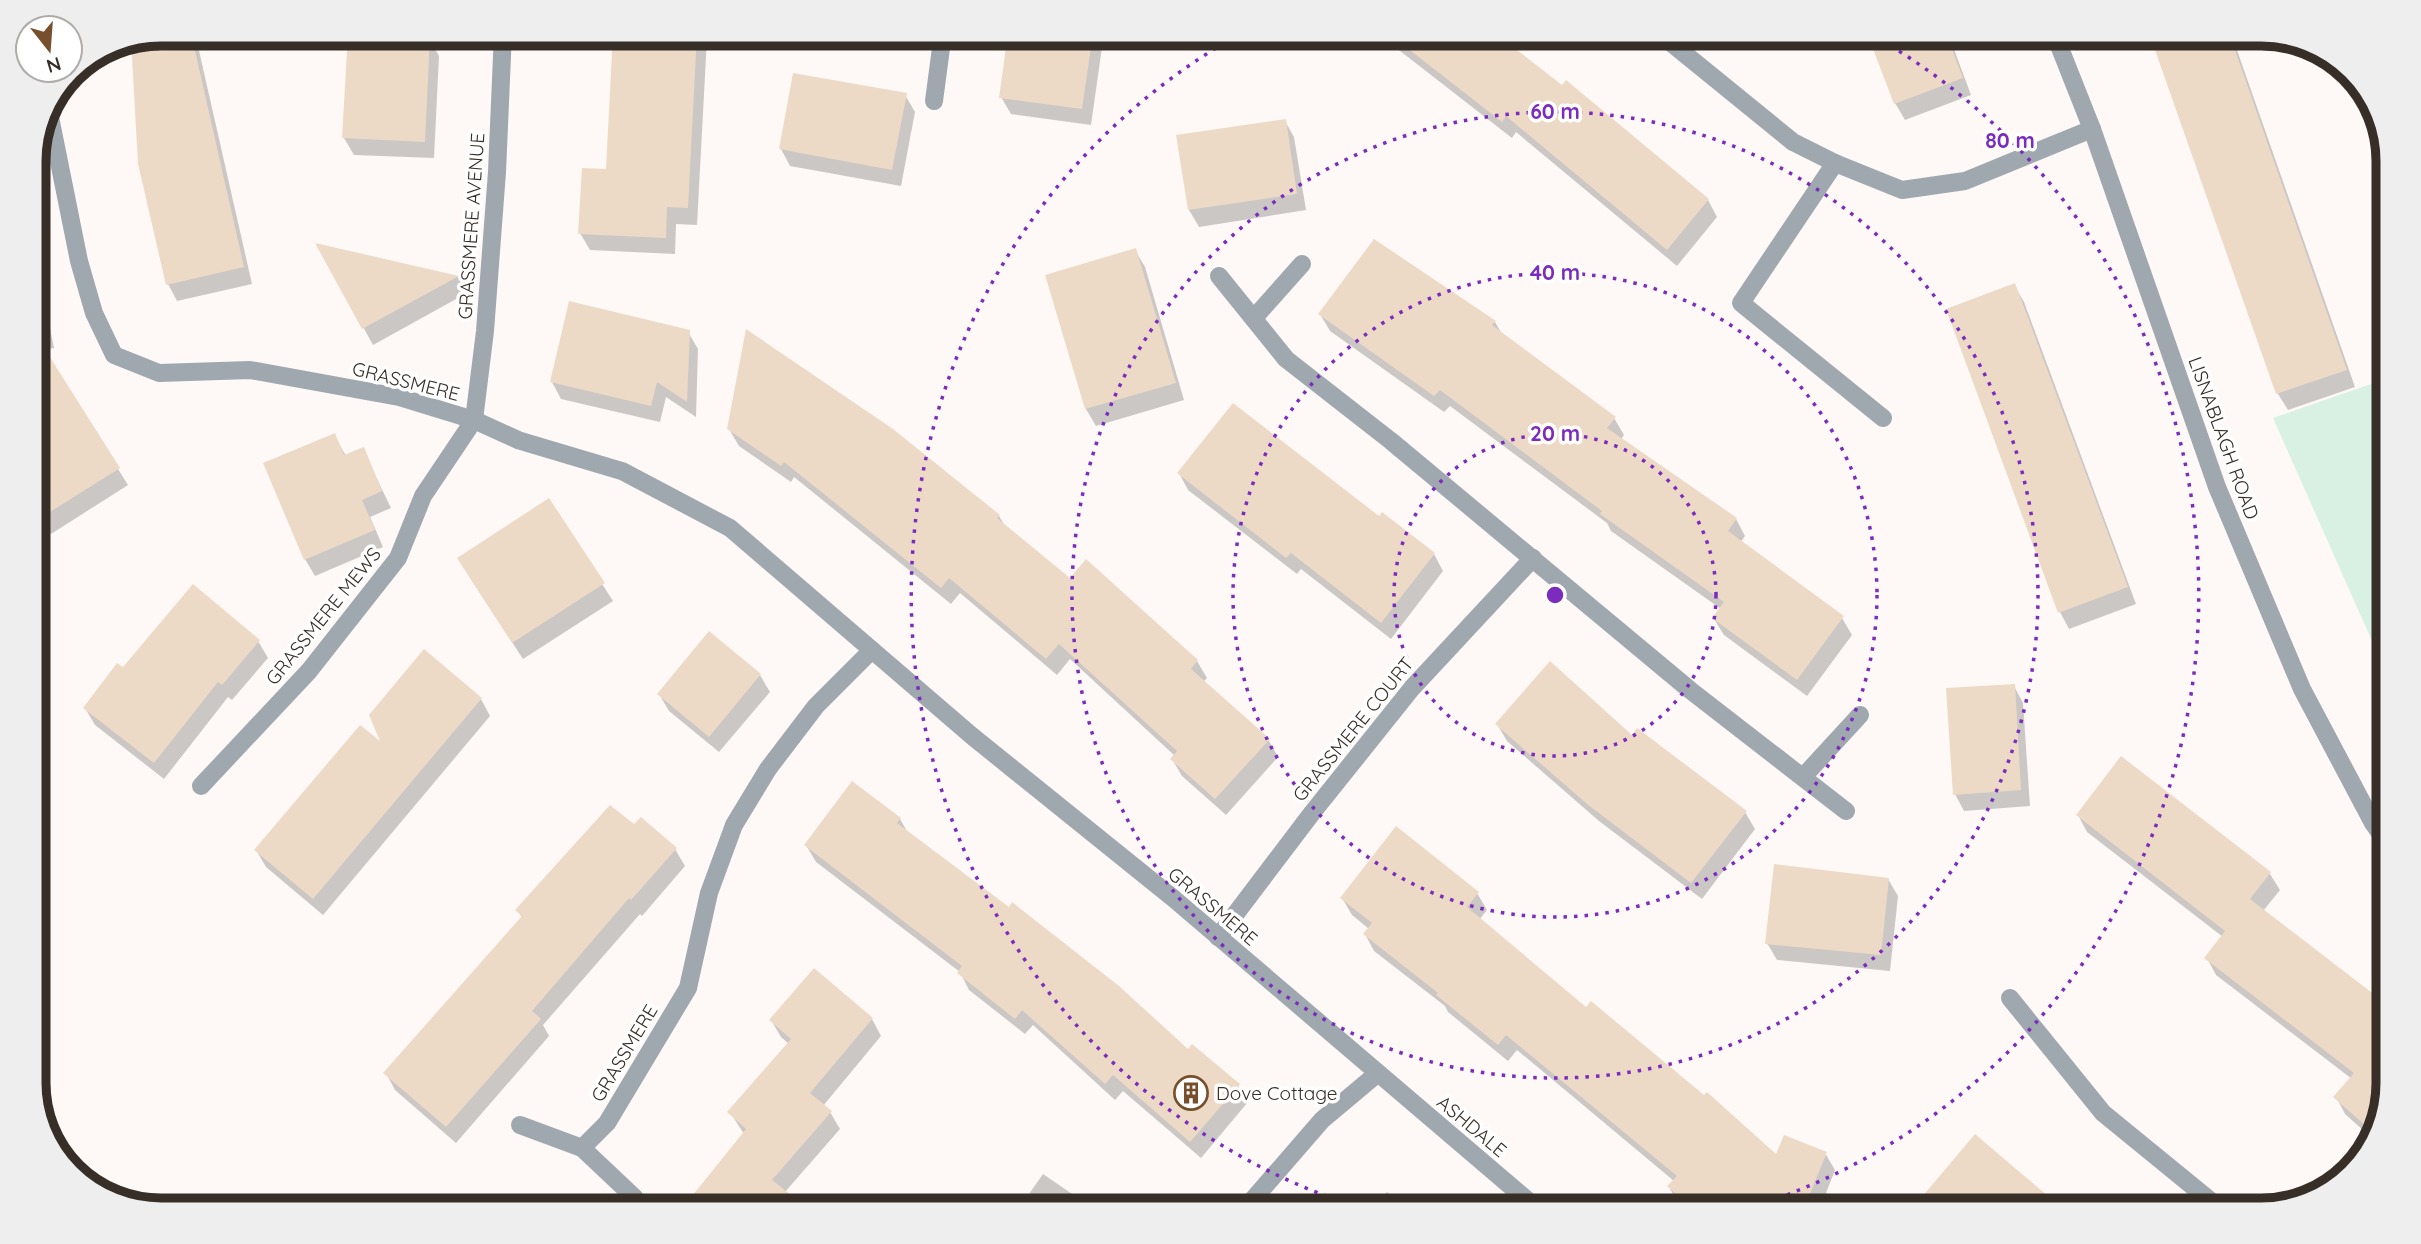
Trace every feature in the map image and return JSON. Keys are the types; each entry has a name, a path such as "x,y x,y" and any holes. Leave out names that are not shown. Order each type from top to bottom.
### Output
{"street":[{"name":"GRASSMERE AVENUE","path":"474,420 485,331 497,172 502,46"},
{"path":"934,101 938,46"},
{"path":"1675,46 1793,142 1835,163 1902,190 1965,180 2092,129"},
{"name":"LISNABLAGH ROAD","path":"2059,46 2092,129 2217,487 2302,689 2376,826"},
{"name":"GRASSMERE","path":"51,124 93,313 114,355 159,373 250,370 399,397 474,420 518,440 622,471 730,528 972,736 1218,937 1378,1073"},
{"path":"1835,163 1741,303 1883,418"},
{"path":"1254,318 1302,264"},
{"path":"1219,276 1286,359 1391,441 1690,690 1846,811"},
{"name":"GRASSMERE MEWS","path":"201,786 309,671 398,558 422,496 474,420"},
{"name":"GRASSMERE COURT","path":"1218,937 1412,688 1532,558"},
{"name":"GRASSMERE","path":"582,1148 607,1123 688,988 709,893 734,825 768,769 816,706 872,650"},
{"path":"1803,777 1860,715"},
{"path":"2010,998 2103,1113 2207,1198"},
{"path":"1254,1198 1322,1119 1378,1073"},
{"name":"ASHDALE","path":"1378,1073 1525,1198"},
{"path":"520,1125 582,1148 635,1198"}],"green space":[{"path":"2375,382 2376,649 2273,418"}],"building":[{"path":"194,46 244,267 166,285 138,164 132,50"},
{"path":"347,46 430,46 425,142 342,138"},
{"path":"612,46 696,46 688,208 667,207 666,238 578,234 582,168 606,169"},
{"path":"1006,46 1091,46 1082,109 999,98"},
{"path":"1405,46 1512,46 1562,85 1566,80 1709,199 1667,250 1506,116 1502,122"},
{"path":"1872,46 1951,46 1963,78 1894,104"},
{"path":"2154,46 2234,46 2347,370 2276,394"},
{"path":"793,73 907,93 892,170 779,149"},
{"path":"1286,119 1297,194 1188,210 1176,135"},
{"path":"1374,239 1496,321 1492,325 1616,417 1607,428 1737,518 1728,531 1844,616 1797,680 1712,618 1724,602 1600,514 1602,511 1440,390 1434,396 1318,314"},
{"path":"315,243 459,276 362,329"},
{"path":"1136,248 1176,383 1085,409 1045,275"},
{"path":"2015,283 2128,587 2058,613 1946,309"},
{"path":"569,301 690,330 687,402 657,382 651,406 550,382"},
{"path":"746,329 893,429 1000,515 997,518 1070,578 1086,559 1198,660 1191,669 1270,739 1215,799 1170,759 1177,751 1059,644 1046,659 949,578 941,588 784,462 781,466 727,429"},
{"path":"46,351 120,468 46,514"},
{"path":"1233,403 1379,516 1382,512 1435,553 1381,623 1291,553 1286,558 1177,473"},
{"path":"335,433 344,455 364,447 382,491 362,500 375,530 304,560 263,463"},
{"path":"549,498 605,583 512,643 457,558"},
{"path":"193,584 260,640 222,685 218,682 154,763 83,708 117,663 123,667"},
{"path":"709,631 761,674 709,737 657,694"},
{"path":"424,649 482,698 313,899 254,850 360,725 380,741 369,715"},
{"path":"1550,661 1632,735 1637,728 1747,811 1691,883 1587,804 1495,724"},
{"path":"2015,684 2021,790 1953,795 1946,688"},
{"path":"2121,756 2271,872 2250,899 2376,996 2376,1083 2367,1127 2333,1097 2354,1073 2204,958 2225,931 2076,815"},
{"path":"852,781 901,818 897,823 1009,907 1012,902 1119,986 1188,1049 1192,1044 1240,1084 1190,1142 1113,1075 1105,1084 1022,1010 1015,1019 957,973 962,966 804,845"},
{"path":"610,805 634,824 641,817 677,848 631,900 629,898 532,1011 541,1019 446,1127 383,1073 522,916 515,910"},
{"path":"1396,826 1479,892 1467,907 1586,1007 1591,1001 1704,1095 1707,1092 1776,1154 1784,1135 1827,1152 1808,1198 1680,1198 1667,1186 1677,1176 1506,1035 1498,1045 1436,995 1438,993 1363,934 1372,923 1340,898"},
{"path":"1774,864 1889,878 1881,955 1765,944"},
{"path":"814,968 873,1018 810,1093 832,1111 772,1180 795,1198 690,1198 746,1129 727,1112 791,1039 769,1020"},
{"path":"1975,1134 2051,1198 1921,1198"}],"place":[{"name":"Dove Cottage","path":"1191,1093"}]}
